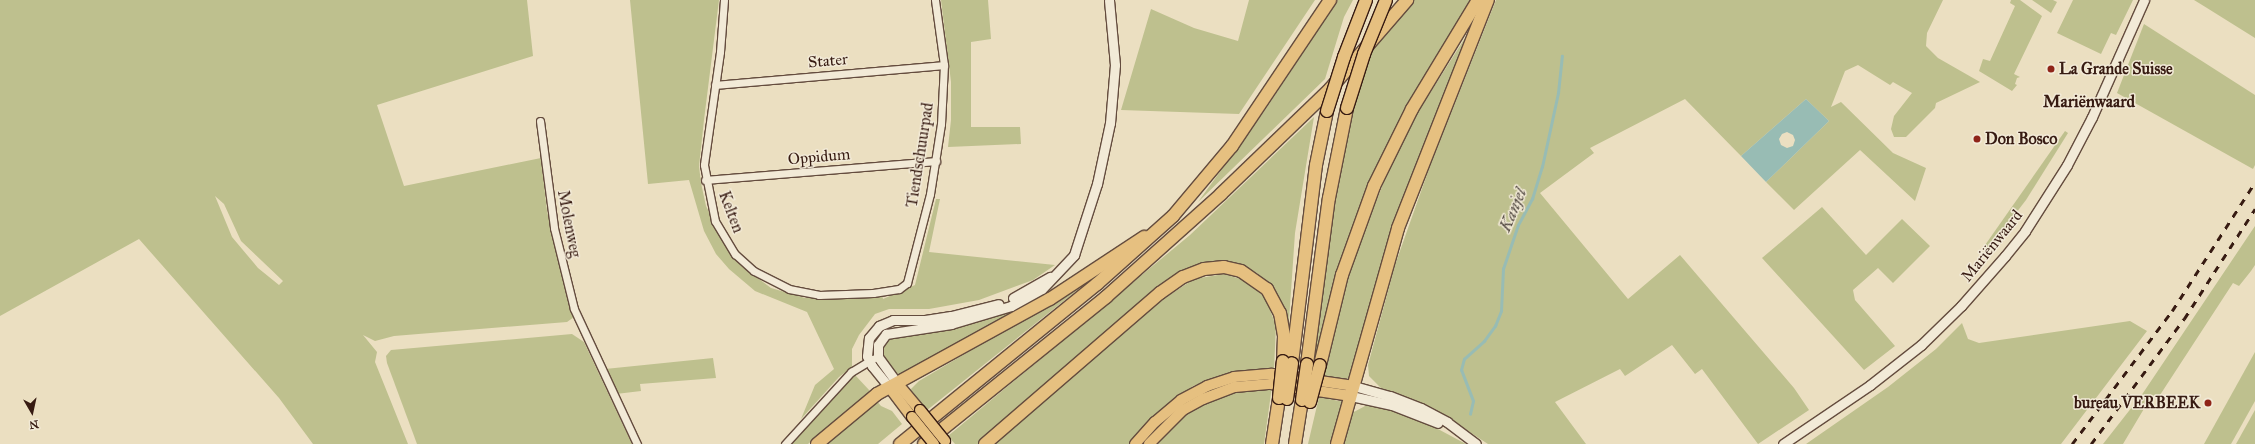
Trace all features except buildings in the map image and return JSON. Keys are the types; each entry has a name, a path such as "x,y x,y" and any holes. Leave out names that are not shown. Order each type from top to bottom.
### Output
{"highway":[{"path":"900,444 1098,284 1161,227 1232,146 1330,0"},
{"path":"1280,444 1287,362 1316,165 1328,111 1344,57 1366,0"},
{"path":"1306,401 1307,364 1329,198 1347,108 1364,54 1386,0"},
{"path":"1315,102 1396,0"},
{"path":"924,444 1145,263 1315,102 1407,0"},
{"path":"1295,444 1299,421 1320,365 1344,268 1374,186 1412,109 1478,0"},
{"path":"1337,444 1398,228 1488,0"},
{"path":"817,444 893,385 1050,299 1161,227"},
{"path":"985,444 1160,293 1183,277 1204,269 1224,267 1241,271 1267,289 1281,317 1287,362"},
{"path":"1272,444 1283,399"}],"main road":[{"path":"1135,444 1159,418 1181,400 1207,386 1234,377 1272,374 1352,391"},
{"path":"1148,444 1170,421 1192,404 1217,392 1239,386 1271,384 1352,391"},
{"path":"893,385 920,410 947,443"},
{"path":"893,385 912,417 934,444"}],"street":[{"name":"Kelten","path":"724,0 715,85 705,150 705,180 712,211 723,238 735,254 765,278 789,289 819,295 872,293 903,288"},
{"name":"Tiendschuurpad","path":"903,288 907,283 919,238 936,161 944,100 944,65 935,0"},
{"path":"893,385 878,357 879,342 889,332 922,330 991,313 1042,289 1069,262 1078,245 1106,148 1115,70 1109,0"},
{"name":"Mariënwaard","path":"1783,444 1870,386 1921,345 1961,306 2005,256 2025,231 2067,165 2092,117 2144,0"},
{"name":"Stater","path":"715,85 944,65"},
{"name":"Molenweg","path":"540,121 554,228 571,298 582,329 637,444"},
{"name":"Oppidum","path":"705,180 936,161"},
{"path":"893,385 869,361 867,350 869,338 876,328 884,323 934,319 984,309 1010,300 1055,275"},
{"path":"785,444 851,372 878,357"},
{"path":"1352,391 1390,396 1421,408 1447,422 1473,442"}],"green space":[{"path":"0,0 527,0 533,56 377,105 404,186 541,158 547,211 574,317 567,322 394,336 375,341 363,335 377,352 375,362 408,444 313,444 279,398 139,239 0,316","holes":["215,196 224,204 241,241 283,281 279,285 258,268 232,237"]},
{"path":"630,0 719,0 699,166 701,183 706,206 726,247 747,270 771,288 805,298 882,295 883,299 915,285 936,199 940,199 929,252 1055,265 1033,280 979,300 929,309 889,309 875,314 859,335 852,349 852,367 839,377 801,419 815,385 834,369 807,312 755,291 729,269 716,254 704,231 689,180 648,184"},
{"path":"941,0 988,0 991,39 971,42 971,127 1020,127 1021,144 948,147 951,120 951,82"},
{"path":"1249,0 1315,0 1239,114 1121,110 1151,9 1194,28 1238,41"},
{"path":"1338,0 1353,0 1344,17 1325,79 1198,202 1265,110"},
{"path":"1413,0 1474,0 1406,115 1317,361 1313,361 1337,190 1352,116 1370,54"},
{"path":"1496,0 1943,0 1927,33 1926,46 1938,58 1980,82 1936,103 1935,108 1906,137 1894,137 1891,129 1894,116 1912,93 1893,82 1890,85 1858,65 1845,71 1831,107 1841,102 1893,153 1926,168 1915,201 1860,150 1794,210 1766,182 1829,121 1806,99 1741,156 1685,99 1590,148 1594,153 1540,193 1628,299 1680,255 1794,388 1809,410 1758,444 1702,369 1695,374 1672,345 1625,376 1620,369 1555,402 1586,444 1488,444 1433,408 1381,388 1369,376 1368,365 1395,265 1430,166"},
{"path":"2011,0 2020,0 2042,16 2014,74 2020,77 2017,78 2015,84 2017,85 2012,91 1979,71 1983,59 1990,61 2015,6 2010,3"},
{"path":"2032,0 2053,0 2057,2 2051,13"},
{"path":"2073,0 2133,0 2116,35 2111,33 2101,54 2057,33"},
{"path":"2194,0 2255,0 2255,38 2207,8"},
{"path":"2144,24 2255,95 2255,165 2253,169 2117,93"},
{"path":"1470,30 1398,214 1350,375 1347,379 1324,376 1353,259 1389,169 1418,112"},
{"path":"1314,117 1295,233 1288,335 1271,289 1257,273 1238,265 1193,266 1170,280 978,444 955,444 948,436 1190,235"},
{"path":"2065,131 2068,133 2026,200 1986,252 1983,248"},
{"path":"1822,207 1866,255 1902,219 1930,246 1893,283 1878,268 1853,290 1855,300 1895,346 1864,370 1762,258"},
{"path":"2255,226 2255,265 2251,271 2239,286 2233,283 2160,395 2151,397 2123,444 2103,444 2143,393"},
{"path":"1224,274 1247,281 1266,299 1276,326 1274,369 1228,373 1193,386 1159,411 1129,444 994,444 1165,298 1194,279"},
{"path":"1090,280 926,411 913,395 911,389 919,381"},
{"path":"1036,295 1039,300 901,375 892,371 882,357 883,341 887,337"},
{"path":"2130,321 2147,331 2061,444 1806,444 1888,387 1936,349 1962,323 1968,339 1979,343"},
{"path":"572,334 584,342 632,444 417,444 387,363 386,356 391,350"},
{"path":"2255,352 2255,401 2231,444 2204,444"},
{"path":"713,358 716,378 640,384 641,391 616,394 605,369"},
{"path":"855,375 870,391 808,444 791,444 830,397"},
{"path":"1272,386 1264,444 1157,444 1172,423 1200,403 1238,390"},
{"path":"1319,397 1344,402 1331,444 1308,444"},
{"path":"875,399 881,406 892,411 902,424 878,444 823,444"},
{"path":"1367,405 1408,413 1466,444 1344,444 1352,413"},
{"path":"2255,410 2255,444 2236,444"}],"water":[{"path":"1806,99 1829,121 1766,182 1741,156","holes":["1787,132 1793,135 1795,140 1793,146 1787,148 1781,145 1779,139 1782,134"]}],"waterway":[{"name":"Kanjel","path":"1470,414 1473,401 1461,370 1464,359 1484,341 1495,326 1501,311 1503,269 1518,225 1532,199 1542,167 1558,93 1562,56"}],"railway":[{"path":"2072,444 2172,311 2255,182"},
{"path":"2091,444 2184,319 2255,209"}],"place":[{"name":"La Grande Suisse","path":"2051,69"},
{"name":"Don Bosco","path":"1977,139"},
{"name":"bureau VERBEEK","path":"2208,403"}],"district":[{"name":"Mariënwaard","path":"2089,102"}]}
